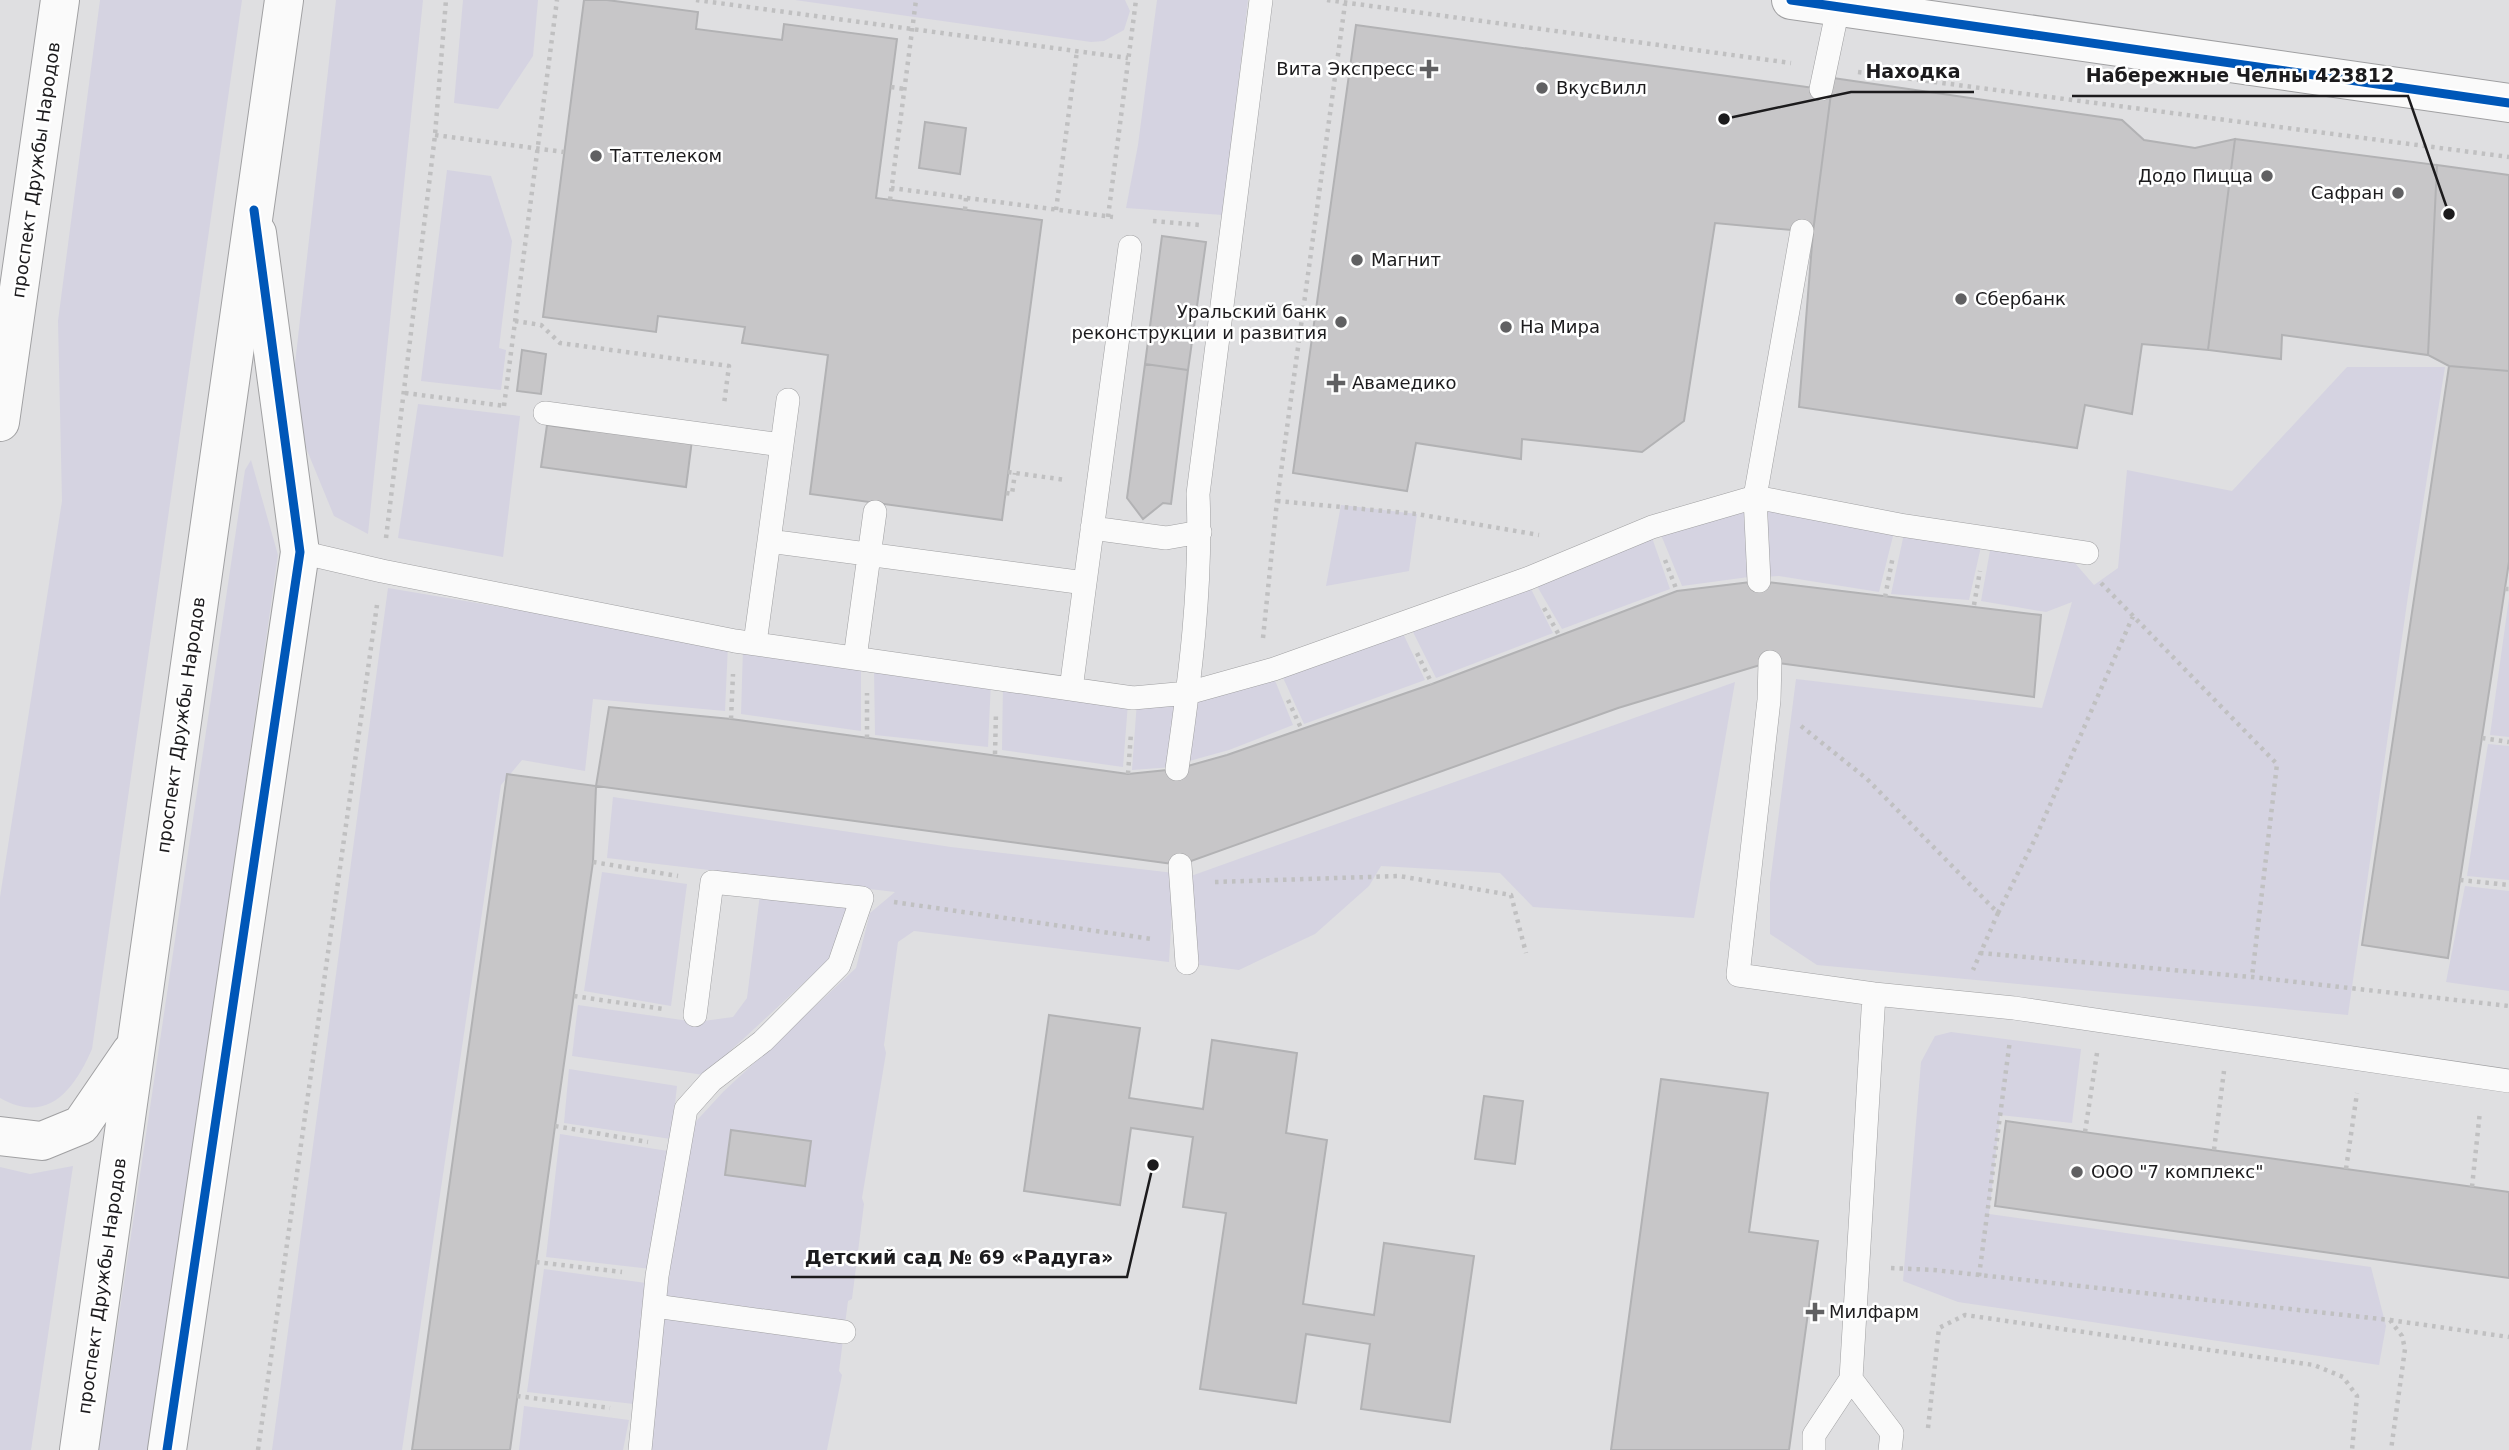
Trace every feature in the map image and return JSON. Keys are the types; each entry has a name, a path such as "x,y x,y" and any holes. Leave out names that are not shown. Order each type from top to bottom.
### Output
{"main road":[{"name":"проспект Дружбы Народов","path":"0,422 60,0"},
{"name":"проспект Дружбы Народов","path":"79,1450 284,0"},
{"path":"1791,0 2509,103"},
{"path":"167,1450 300,552 254,210"},
{"path":"0,1136 42,1141 81,1125 136,1045"}],"lane":[{"path":"1177,769 1188,693 1200,532 1198,494 1261,0"},
{"path":"1823,78 1838,8"},
{"path":"1759,581 1755,497 1802,231"},
{"path":"1071,689 1129,247"},
{"path":"745,642 768,541 788,400"},
{"path":"545,413 782,444"},
{"path":"300,552 382,572 745,642 1133,698 1188,693 1260,672 1529,578 1652,527 1755,497 1900,525 2078,551"},
{"path":"861,659 875,512"},
{"path":"1092,528 1166,538 1200,532"},
{"path":"768,541 1085,583"},
{"path":"1770,662 1769,701 1738,975 1874,994 2014,1008 2509,1081"},
{"path":"1181,875 1186,954"},
{"path":"640,1450 657,1276 686,1109 711,1081 763,1041 839,964 862,898 712,882 695,1014"},
{"path":"1814,1450 1814,1435 1851,1379 1874,994"},
{"path":"655,1306 844,1332"},
{"path":"1851,1379 1892,1433 1890,1450"}],"path":[{"path":"258,1450 382,572 435,135 446,0"},
{"path":"504,406 557,0"},
{"path":"696,0 1128,58"},
{"path":"890,200 916,0"},
{"path":"1108,217 1136,0"},
{"path":"1327,0 1823,78 2509,157"},
{"path":"1260,672 1277,501 1345,4"},
{"path":"1056,210 1077,51"},
{"path":"891,86 905,89"},
{"path":"435,135 564,152"},
{"path":"891,188 1120,218"},
{"path":"965,210 966,198"},
{"path":"1146,220 1234,228"},
{"path":"515,321 541,325 560,343 729,366 720,436"},
{"path":"405,393 514,407"},
{"path":"1006,493 1012,494 1012,472 1098,484"},
{"path":"1277,501 1417,514 1607,547"},
{"path":"2078,551 2133,616 2277,764 2252,977"},
{"path":"2133,616 2035,839 1980,953 2252,977 2509,1006"},
{"path":"730,719 745,642"},
{"path":"861,659 867,738"},
{"path":"1128,774 1133,698"},
{"path":"1769,701 1867,779 1998,913"},
{"path":"2482,738 2509,741"},
{"path":"593,862 712,882"},
{"path":"1181,875 1399,876 1511,895 1526,953"},
{"path":"2460,880 2509,885"},
{"path":"862,898 1186,954"},
{"path":"574,996 695,1014"},
{"path":"1979,1276 2014,1008"},
{"path":"2085,1132 2102,1023"},
{"path":"2214,1150 2228,1039"},
{"path":"2346,1169 2362,1060"},
{"path":"2472,1187 2484,1077"},
{"path":"555,1126 679,1147"},
{"path":"536,1262 657,1276"},
{"path":"1859,1267 1979,1276 2390,1320 2509,1337"},
{"path":"1927,1436 1939,1328 1965,1315 2314,1365 2343,1377 2357,1396 2352,1450"},
{"path":"2390,1320 2402,1336 2405,1349 2391,1450"},
{"path":"517,1396 645,1413"}],"shaded area":[{"path":"100,0 242,0 92,1049 68,1090 45,1105 32,1108 0,1098 0,897 62,501 58,321"},
{"path":"336,0 423,0 368,534 334,516 297,426 294,373"},
{"path":"463,0 538,0 533,56 498,109 454,103"},
{"path":"795,0 1125,0 1130,11 1124,30 1104,41 1091,42"},
{"path":"1157,0 1248,0 1223,215 1126,208 1138,145"},
{"path":"447,170 491,176 512,241 499,348 506,350 501,390 421,381"},
{"path":"2347,367 2445,367 2408,596 2348,1015 1817,965 1770,934 1770,883 1796,679 2042,708 2072,602 2046,612 1981,601 1991,545 2067,554 2094,585 2118,568 2127,470 2232,491"},
{"path":"418,404 520,416 503,557 398,538"},
{"path":"251,460 278,555 151,1450 99,1450 245,470"},
{"path":"1759,502 1895,528 1879,592 1779,576 1763,577"},
{"path":"1751,503 1756,576 1682,586 1659,530"},
{"path":"1341,505 1417,514 1409,571 1326,586"},
{"path":"1905,529 1982,542 1969,600 1891,594"},
{"path":"1650,532 1670,589 1562,629 1534,581"},
{"path":"1528,583 1553,633 1436,678 1409,624"},
{"path":"388,588 728,645 725,711 593,699 585,771 522,760 501,785 402,1450 272,1450"},
{"path":"2509,598 2509,737 2490,735"},
{"path":"1400,627 1425,680 1304,724 1280,671"},
{"path":"743,649 861,665 861,731 741,714"},
{"path":"874,668 991,681 988,747 875,735"},
{"path":"1272,673 1293,725 1229,750 1182,763 1191,695"},
{"path":"1735,682 1694,918 1533,907 1500,873 1381,866 1369,886 1315,934 1239,970 1193,964 1191,876"},
{"path":"1003,683 1128,703 1123,767 1002,750"},
{"path":"1183,697 1173,767 1132,770 1137,701"},
{"path":"2488,744 2509,746 2509,880 2467,876"},
{"path":"613,797 951,847 1174,873 1169,962 914,931 898,942 884,1045 886,1053 862,1198 864,1204 852,1299 848,1301 839,1371 842,1375 827,1450 647,1450 688,1130 723,1092 856,968 870,913 895,892 607,858"},
{"path":"602,872 687,884 671,1006 584,991"},
{"path":"2465,886 2509,891 2509,991 2446,982"},
{"path":"760,894 849,906 832,957 704,1075 572,1056 578,1005 696,1022 733,1017 747,998"},
{"path":"1951,1032 2081,1049 2072,1123 2000,1115 1989,1214 2371,1267 2386,1326 2379,1365 1958,1302 1903,1281 1921,1062 1935,1036"},
{"path":"569,1069 677,1086 671,1139 564,1123"},
{"path":"560,1134 668,1151 651,1269 546,1257"},
{"path":"73,1166 31,1450 0,1450 0,1167 30,1174"},
{"path":"544,1269 646,1283 634,1404 527,1392"},
{"path":"524,1406 629,1420 623,1450 519,1450"}],"building":[{"path":"584,0 607,0 698,12 696,29 782,40 784,24 897,39 876,198 1042,220 1002,520 810,494 828,355 742,343 745,327 658,316 656,332 543,317"},
{"name":"На Мира","path":"1356,25 1821,89 1833,78 1813,232 1715,223 1684,421 1642,452 1522,439 1521,459 1416,443 1407,491 1293,473"},
{"path":"1833,78 2122,120 2144,140 2195,148 2235,139 2208,350 2142,344 2132,414 2085,405 2077,448 1799,407 1813,232"},
{"path":"925,122 966,128 960,174 919,168"},
{"path":"2235,139 2437,165 2428,355 2282,335 2281,359 2208,350"},
{"path":"2437,165 2509,175 2509,371 2449,366 2428,355"},
{"path":"1162,236 1206,242 1188,370 1145,364"},
{"path":"522,350 546,354 541,394 517,391"},
{"path":"1145,364 1188,370 1171,504 1163,503 1143,519 1127,498"},
{"path":"2449,366 2509,371 2509,562 2448,958 2362,945"},
{"path":"547,425 589,431 590,425 692,440 686,487 541,467"},
{"path":"1759,581 2041,615 2034,697 1770,662 1618,708 1180,865 596,786 609,707 731,719 1128,774 1177,769 1227,755 1432,684 1677,591"},
{"path":"507,774 596,786 593,862 510,1450 412,1450"},
{"path":"1049,1015 1140,1028 1129,1098 1203,1109 1212,1040 1297,1053 1286,1133 1327,1140 1303,1304 1374,1315 1384,1243 1474,1256 1450,1422 1361,1409 1370,1344 1306,1334 1296,1403 1200,1389 1226,1213 1183,1207 1193,1137 1131,1128 1120,1205 1024,1191"},
{"path":"1661,1079 1768,1093 1749,1232 1818,1241 1789,1450 1611,1450"},
{"path":"1484,1096 1523,1101 1515,1164 1475,1159"},
{"path":"2006,1121 2509,1192 2509,1278 1995,1206"},
{"path":"731,1130 811,1141 805,1186 725,1175"}],"cycle path":[{"path":"1791,0 2509,103"},
{"path":"167,1450 300,552 254,210"}],"place":[{"name":"Вита Экспресс","path":"1429,69"},
{"name":"ВкусВилл","path":"1542,88"},
{"name":"Находка","path":"1724,119"},
{"name":"Таттелеком","path":"596,156"},
{"name":"Додо Пицца","path":"2267,176"},
{"name":"Сафран","path":"2398,193"},
{"name":"Набережные Челны 423812","path":"2449,214"},
{"name":"Магнит","path":"1357,260"},
{"name":"Сбербанк","path":"1961,299"},
{"name":"Уральский банк реконструкции и развития","path":"1341,322"},
{"name":"На Мира","path":"1506,327"},
{"name":"Авамедико","path":"1336,383"},
{"name":"Детский сад № 69 «Радуга»","path":"1153,1165"},
{"name":"ООО \"7 комплекс\"","path":"2077,1172"},
{"name":"Милфарм","path":"1815,1312"}]}
